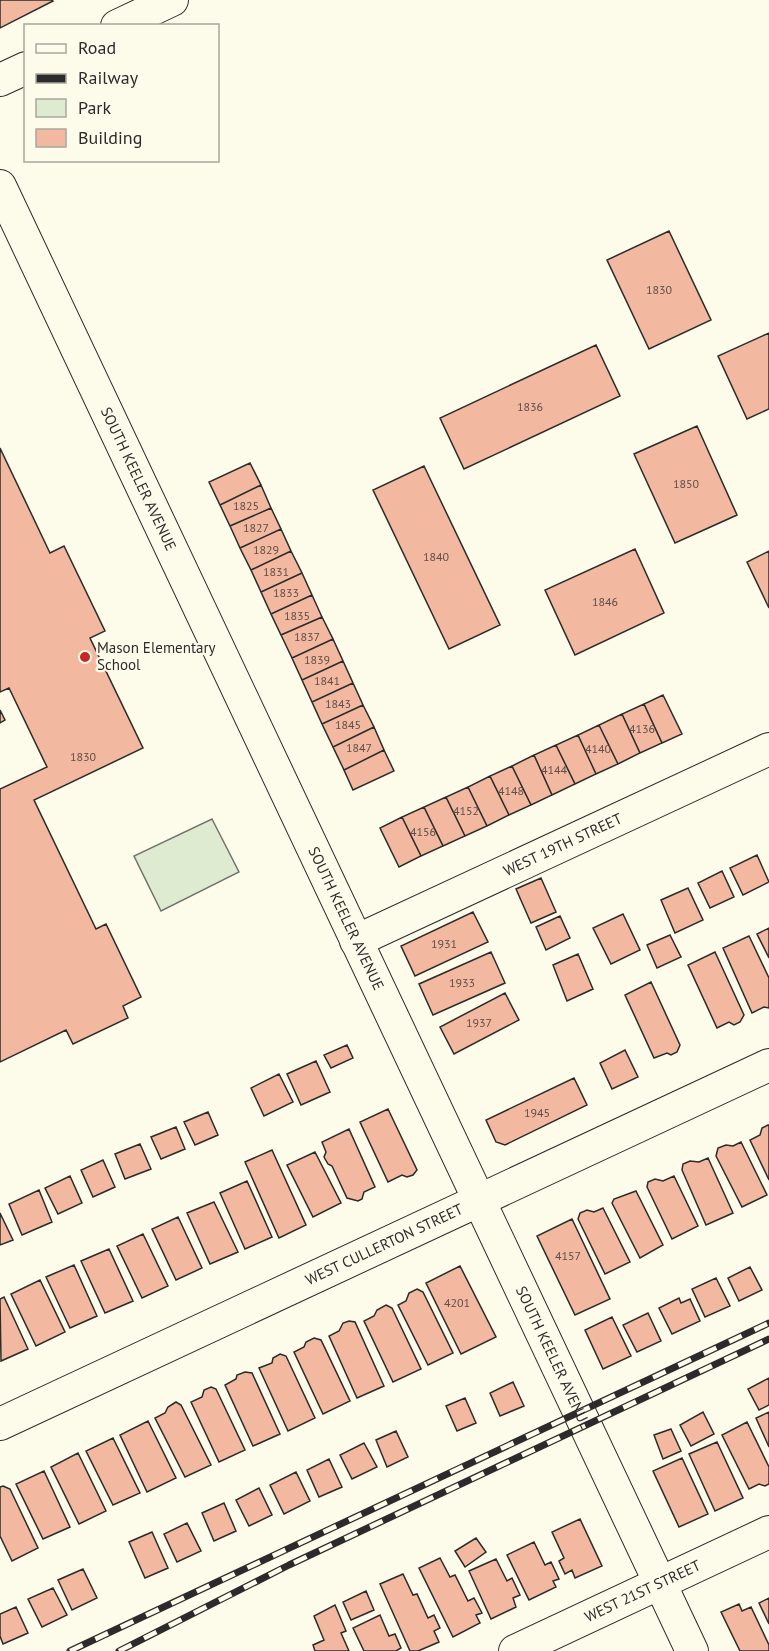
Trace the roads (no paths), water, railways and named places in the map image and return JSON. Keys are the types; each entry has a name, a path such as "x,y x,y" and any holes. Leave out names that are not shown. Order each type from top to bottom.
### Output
{"street":[{"path":"121,24 172,0"},
{"path":"0,80 24,69"},
{"name":"SOUTH KEELER AVENUE","path":"0,186 692,1651"},
{"name":"WEST 19TH STREET","path":"356,941 769,749"},
{"name":"WEST CULLERTON STREET","path":"0,1424 769,1065"},
{"name":"WEST 21ST STREET","path":"515,1651 769,1532"}],"railway":[{"path":"70,1651 769,1323"},
{"path":"119,1651 289,1565 769,1339"}],"place":[{"name":"Mason Elementary School","path":"85,657"}]}
